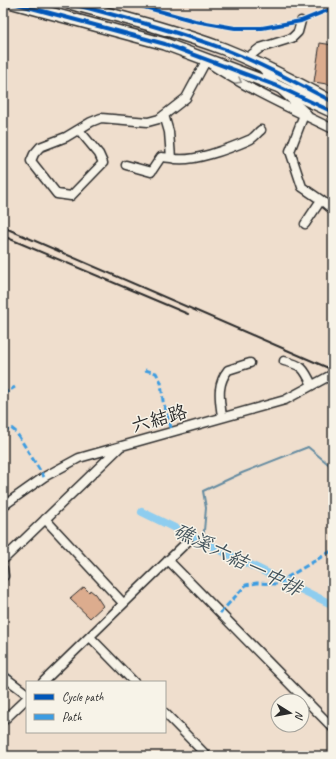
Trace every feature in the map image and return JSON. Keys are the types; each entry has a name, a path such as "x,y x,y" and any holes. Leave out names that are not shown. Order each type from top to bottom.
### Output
{"main road":[{"path":"14,3 165,44 277,86 333,112"},
{"path":"69,3 147,24 260,64 333,102"}],"street":[{"path":"246,59 260,48 292,38 298,32 301,21"},
{"path":"79,130 99,154 103,163 71,196 58,194 31,162 34,154 40,147 79,130 91,122 101,118 148,122 164,115 186,98 206,60 218,70 333,129"},
{"path":"260,64 277,86 304,114"},
{"path":"304,114 290,151 302,187 333,210"},
{"path":"164,115 169,132 171,158"},
{"path":"126,166 151,172 161,157 178,160 219,150 250,139 261,130"},
{"path":"305,224 321,200"},
{"path":"284,360 298,364 305,370 312,385"},
{"path":"222,417 219,392 221,382 228,370 250,363"},
{"name":"六結路","path":"3,506 66,463 122,445 285,400 332,375"},
{"path":"3,560 122,445"},
{"path":"45,519 123,603"},
{"path":"44,681 188,541"},
{"path":"168,560 333,728"},
{"path":"90,637 133,681"},
{"path":"3,676 26,693"},
{"path":"3,721 26,699"},
{"path":"166,714 207,756"}],"building":[{"path":"320,43 333,45 333,85 314,82"},
{"path":"84,587 89,592 90,590 95,594 103,606 90,618 70,599"}],"waterway":[{"path":"203,542 206,508 203,491 242,473 308,447 333,468"},
{"name":"礁溪六結一中排","path":"142,512 333,605"},
{"path":"3,637 6,634"},
{"path":"3,670 11,676 11,679"},
{"path":"3,688 8,683"}],"railway":[{"path":"3,227 333,370"},
{"path":"3,236 188,314"}],"marked path":[{"path":"145,370 156,373 161,382 163,401 172,431"},
{"path":"3,394 15,387"},
{"path":"3,431 11,428 16,432 44,477"},
{"path":"220,613 246,585 257,583 276,584 333,550"}],"cycle path":[{"path":"13,3 165,44 277,86 333,112"},
{"path":"69,3 166,30 224,49 266,67 333,102"},
{"path":"130,3 195,21 235,28 262,28 301,21 333,8"}]}
